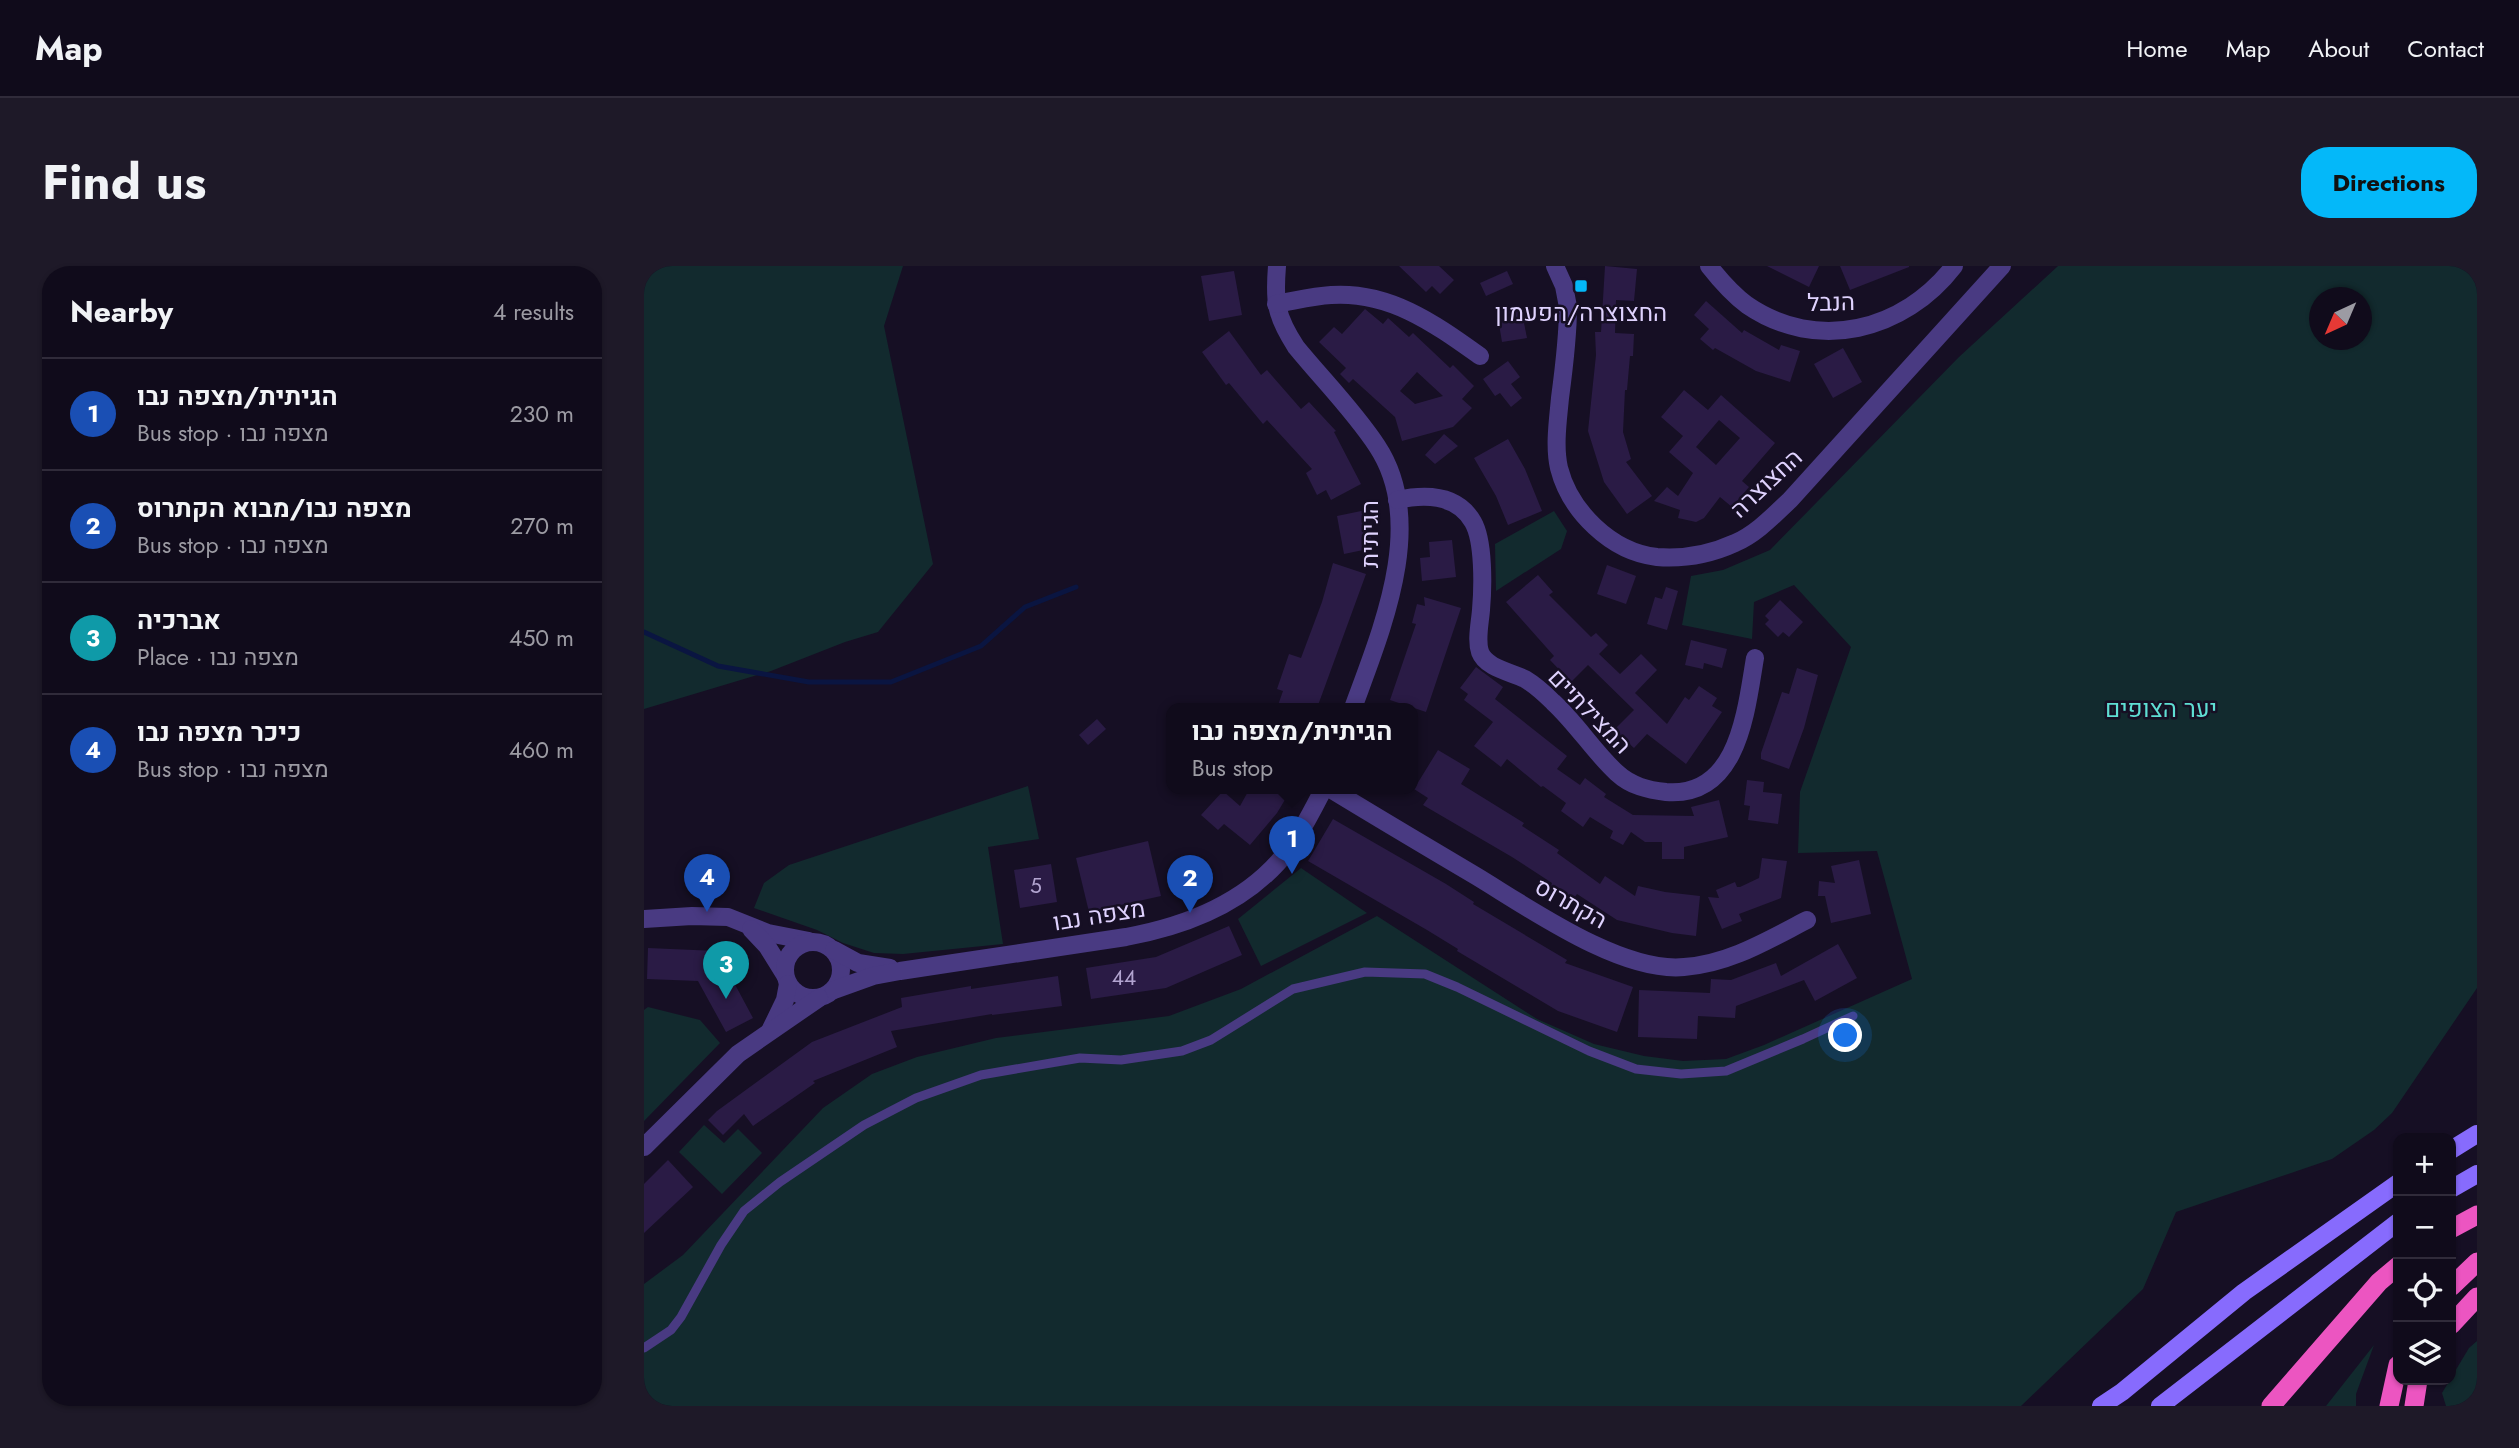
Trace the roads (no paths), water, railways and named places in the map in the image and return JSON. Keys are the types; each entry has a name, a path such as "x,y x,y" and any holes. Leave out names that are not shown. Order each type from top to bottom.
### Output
{"highway":[{"path":"2456,1226 2477,1215"},
{"path":"2456,1282 2477,1262"},
{"path":"2271,1406 2379,1282 2393,1270"},
{"path":"2454,1322 2477,1297"},
{"path":"2389,1406 2394,1385"},
{"path":"2414,1406 2417,1385"}],"main road":[{"path":"2456,1147 2477,1135"},
{"path":"2456,1186 2477,1174"},
{"path":"2101,1406 2122,1392 2244,1292 2393,1187"},
{"path":"2160,1406 2393,1226"}],"street":[{"name":"הגיתית","path":"1277,266 1276,304 1285,330 1378,448 1397,500 1397,549 1392,594 1355,703"},
{"name":"החצוצרה","path":"1555,266 1564,286 1568,307 1557,442 1559,466 1567,489 1597,530 1616,542 1654,557 1707,553 1737,542 1773,516 2002,266"},
{"name":"הנבל","path":"1709,266 1720,281 1747,304 1796,327 1821,331 1873,325 1899,315 1923,298 1954,266"},
{"path":"1276,304 1332,295 1382,302 1428,319 1480,356"},
{"name":"המצילתיים","path":"1397,500 1418,496 1452,501 1462,508 1473,522 1479,537 1481,604 1478,639 1481,654 1488,663 1526,680 1546,695 1570,718 1618,774 1631,784 1671,792 1693,789 1713,777 1727,763 1745,721 1755,658"},
{"name":"מצפה נבו","path":"644,1147 738,1054 827,994 873,976 1126,937 1191,921 1236,896 1267,873 1288,850 1323,794"},
{"name":"הקתרוס","path":"1337,794 1574,934 1600,948 1629,958 1681,968 1709,964 1731,957 1807,920"},
{"path":"644,919 710,915 728,917 747,924 776,935 831,948 841,964 841,974 827,994 802,997 786,979 767,946 747,924"},
{"path":"786,979 785,965 788,956 803,944 813,942"},
{"name":"מצפה נבו","path":"831,948 858,963 907,970"},
{"name":"מצפה נבו","path":"768,1034 785,1000 786,979"}],"lane":[{"path":"644,1348 671,1330 681,1317 744,1211 780,1182 864,1125 916,1098 981,1076 1080,1058 1121,1060 1182,1051 1211,1040 1293,989 1365,972 1425,974 1589,1051 1636,1069 1681,1074 1726,1071 1853,1016"}],"waterway":[{"path":"644,632 718,666 809,682 891,682 981,646 1025,607 1076,587"}],"place":[{"name":"החצוצרה/הפעמון","path":"1581,286"},
{"name":"הגיתית/מצפה נבו","path":"1292,874"},
{"name":"כיכר מצפה נבו","path":"707,912"},
{"name":"מצפה נבו/מבוא הקתרוס","path":"1190,913"},
{"name":"אברכיה","path":"726,999"}],"park label":[{"name":"יער הצופים","path":"2161,708"}]}
